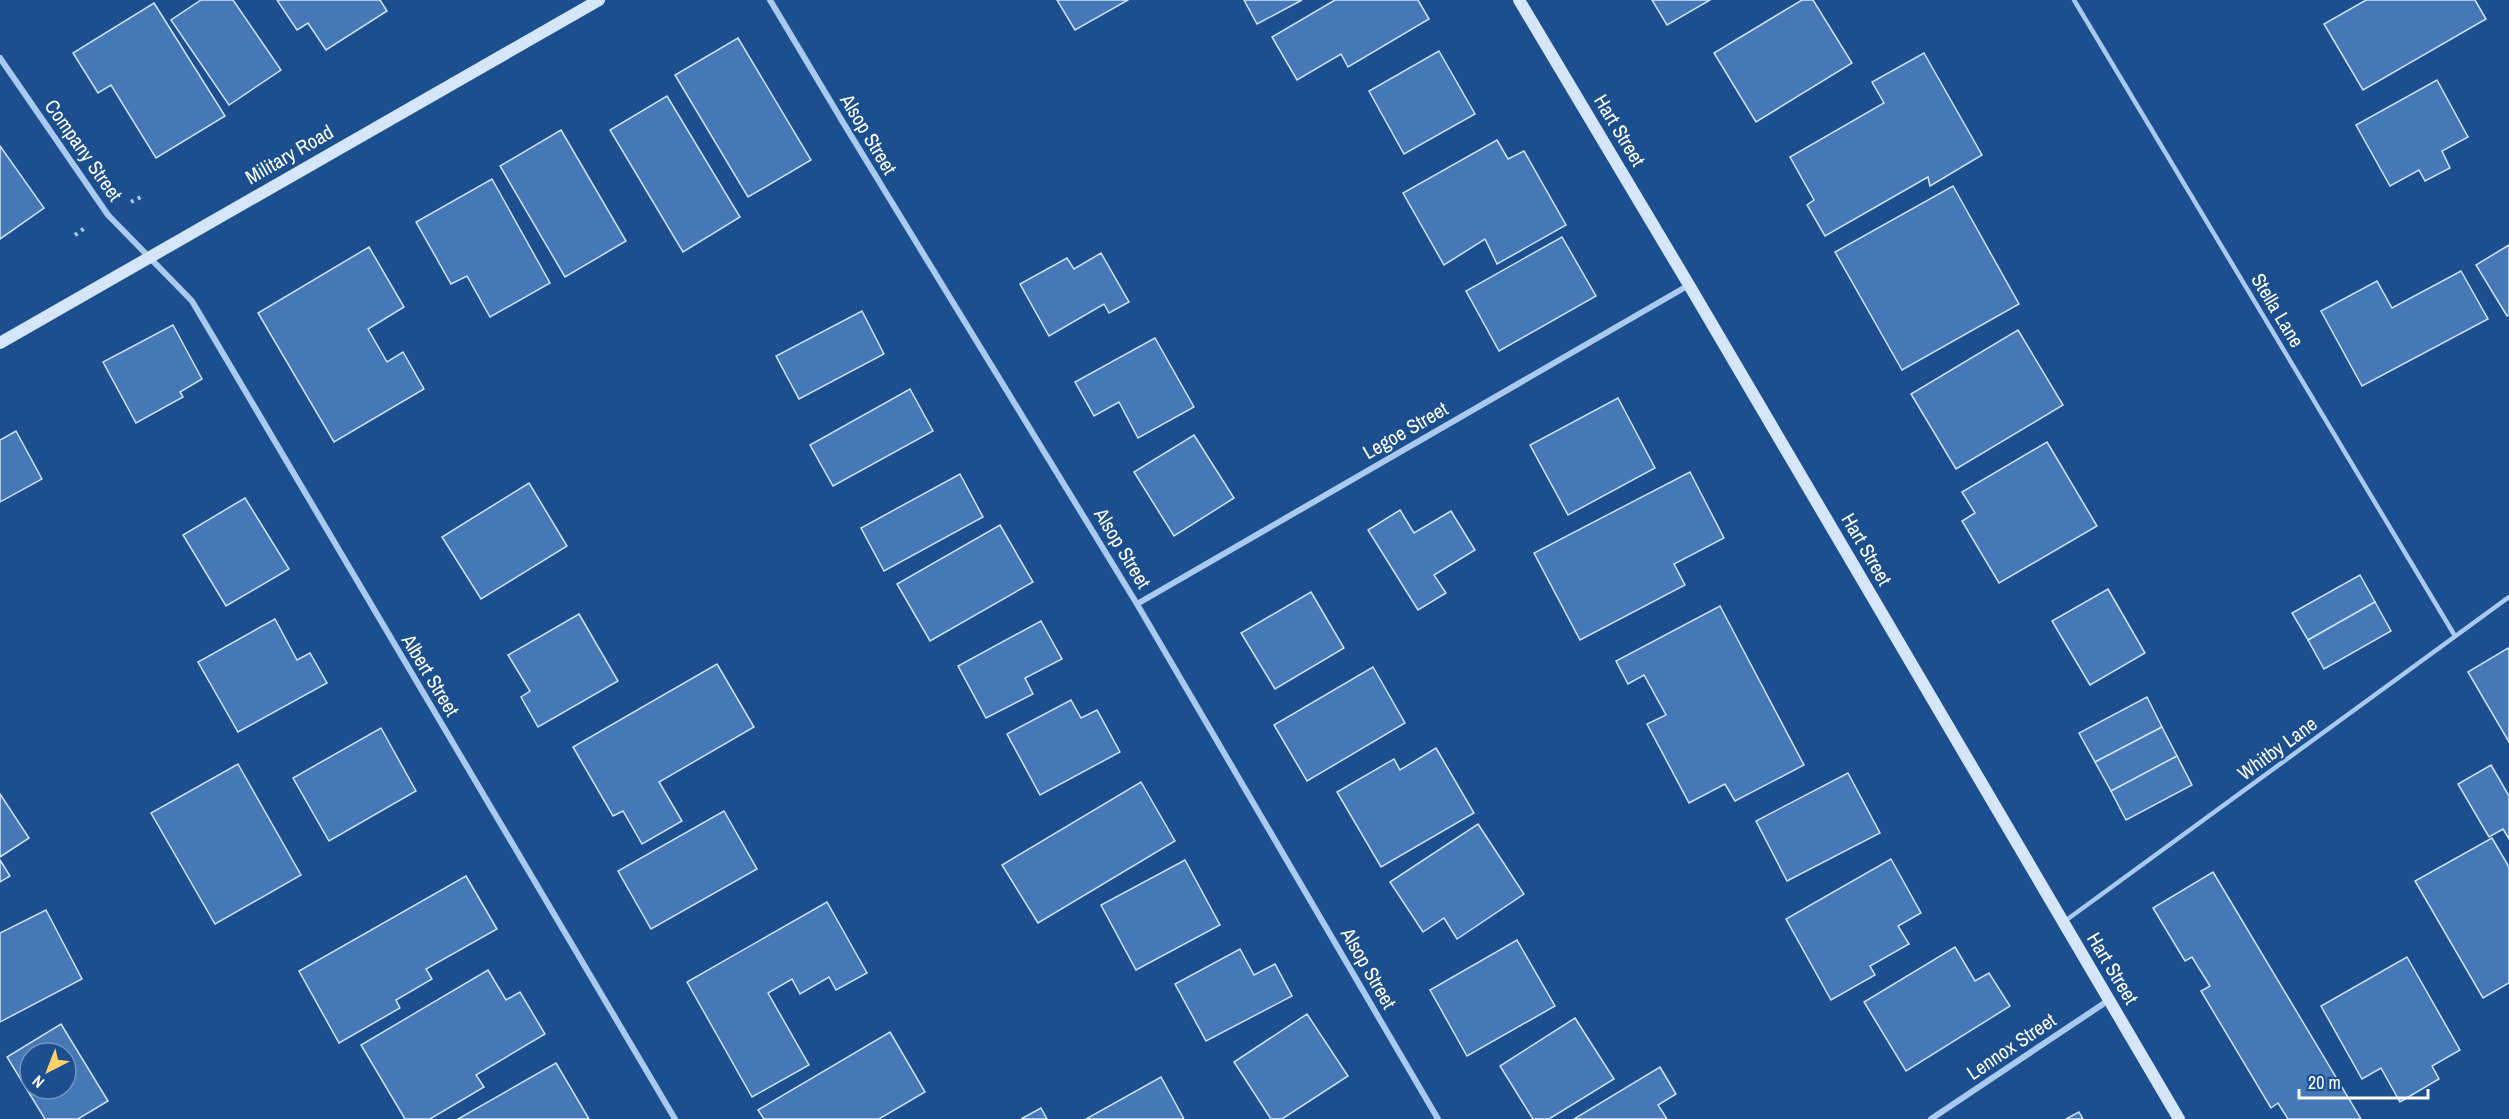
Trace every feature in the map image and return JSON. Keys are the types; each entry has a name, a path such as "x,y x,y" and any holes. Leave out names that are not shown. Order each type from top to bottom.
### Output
{"street":[{"name":"Military Road","path":"0,343 599,0"},
{"name":"Alsop Street","path":"770,0 1137,604 1438,1119"},
{"name":"Hart Street","path":"1519,0 2179,1119"},
{"name":"Company Street","path":"0,58 108,215 147,257"},
{"name":"Albert Street","path":"147,257 192,302 675,1119"},
{"name":"Legoe Street","path":"1137,604 1689,285"},
{"name":"Lennox Street","path":"1931,1119 2109,1000"}],"lane":[{"name":"Stella Lane","path":"2074,0 2455,636"},
{"name":"Whitby Lane","path":"2063,922 2509,597"}],"building":[{"path":"201,0 233,0 281,70 229,105 171,20"},
{"path":"277,0 380,0 387,11 326,50 308,23 297,30"},
{"path":"1057,0 1128,0 1075,30"},
{"path":"1244,0 1302,0 1257,24"},
{"path":"1335,0 1418,0 1429,19 1348,67 1341,54 1297,80 1272,37"},
{"path":"1652,0 1710,0 1667,25"},
{"path":"1802,0 1813,0 1852,63 1756,122 1714,53"},
{"path":"2366,0 2475,0 2486,19 2363,90 2324,24"},
{"path":"154,3 225,116 156,158 111,85 98,93 73,53"},
{"path":"738,38 811,160 748,197 675,75"},
{"path":"1439,51 1475,114 1404,154 1369,91"},
{"path":"1924,53 1982,155 1930,186 1928,177 1825,236 1807,205 1814,200 1790,157 1884,103 1872,82"},
{"path":"2437,80 2468,137 2442,151 2450,168 2425,181 2419,170 2390,186 2356,125"},
{"path":"667,96 740,217 683,252 610,130"},
{"path":"561,130 626,241 565,277 500,166"},
{"path":"1497,140 1508,159 1524,151 1566,225 1497,264 1485,239 1444,265 1403,193"},
{"path":"0,146 44,208 0,239"},
{"path":"492,179 550,283 490,317 467,276 451,284 416,222"},
{"path":"1953,186 2019,304 1902,370 1835,252"},
{"path":"1562,237 1596,296 1499,351 1466,291"},
{"path":"2509,245 2509,315 2507,316 2476,265"},
{"path":"369,247 404,307 368,329 387,362 403,352 424,389 334,442 258,313"},
{"path":"1101,253 1129,302 1109,313 1104,304 1049,336 1020,284 1067,258 1074,269"},
{"path":"2461,271 2488,319 2362,386 2321,311 2377,281 2392,308"},
{"path":"862,311 884,354 799,399 776,356"},
{"path":"173,325 202,379 180,392 183,397 136,423 103,362"},
{"path":"2018,330 2063,405 1956,469 1911,394"},
{"path":"1155,338 1194,407 1138,438 1119,402 1094,416 1075,382"},
{"path":"910,389 933,431 833,486 810,445"},
{"path":"1618,398 1655,468 1568,515 1530,445"},
{"path":"16,431 42,479 0,502 0,440"},
{"path":"1194,435 1234,498 1174,536 1134,472"},
{"path":"2047,442 2097,526 1999,583 1962,521 1975,513 1962,492"},
{"path":"1690,472 1724,538 1674,564 1685,585 1580,640 1534,553"},
{"path":"960,474 983,517 884,571 861,528"},
{"path":"529,483 567,546 481,599 442,537"},
{"path":"245,498 289,569 226,606 183,535"},
{"path":"1400,510 1414,533 1451,511 1475,550 1434,575 1446,593 1418,610 1368,530"},
{"path":"1000,525 1033,582 930,641 897,584"},
{"path":"2360,575 2375,602 2308,640 2292,613"},
{"path":"2108,589 2145,653 2090,685 2052,621"},
{"path":"1311,592 1344,648 1275,689 1241,633"},
{"path":"2375,602 2391,631 2324,669 2308,640"},
{"path":"1720,606 1804,765 1735,801 1725,784 1689,803 1647,724 1666,715 1644,675 1628,684 1616,661"},
{"path":"579,614 618,681 538,727 521,697 530,691 508,655"},
{"path":"275,619 297,660 310,653 327,683 238,732 198,662"},
{"path":"1041,621 1062,659 1025,678 1033,694 986,718 958,666"},
{"path":"2508,648 2509,651 2509,742 2468,672"},
{"path":"717,664 754,727 659,782 682,821 642,844 623,811 613,816 573,747"},
{"path":"1373,667 1405,723 1307,781 1274,725"},
{"path":"2147,697 2162,727 2095,762 2079,733"},
{"path":"1071,700 1081,718 1097,710 1120,752 1040,795 1007,734"},
{"path":"2162,727 2177,756 2111,791 2095,762"},
{"path":"381,728 416,791 329,841 293,778"},
{"path":"1436,748 1474,813 1381,867 1337,792 1394,759 1400,770"},
{"path":"2177,756 2192,785 2126,820 2111,791"},
{"path":"238,764 301,875 215,924 151,813"},
{"path":"2491,765 2509,796 2509,839 2503,829 2489,837 2458,784"},
{"path":"1848,773 1880,833 1787,881 1756,821"},
{"path":"1141,782 1175,841 1038,923 1002,865"},
{"path":"0,794 29,838 0,857"},
{"path":"724,811 757,869 651,929 618,871"},
{"path":"1478,824 1524,894 1457,939 1444,918 1423,932 1390,882"},
{"path":"2492,838 2509,867 2509,983 2483,998 2415,881"},
{"path":"1891,859 1921,913 1898,926 1909,944 1870,966 1875,975 1831,1000 1786,919"},
{"path":"0,860 10,876 0,882"},
{"path":"1185,860 1220,925 1136,970 1101,905"},
{"path":"2213,872 2361,1119 2288,1119 2278,1103 2271,1108 2201,991 2210,986 2192,957 2185,961 2153,908"},
{"path":"466,876 497,929 426,969 432,979 396,1000 400,1008 339,1043 299,971"},
{"path":"827,902 867,973 836,990 829,977 800,994 792,979 768,993 809,1065 752,1097 687,982"},
{"path":"46,910 82,979 0,1022 0,933"},
{"path":"1517,940 1555,1006 1467,1056 1430,990"},
{"path":"1955,947 1975,981 1989,973 2010,1006 1906,1071 1864,1002"},
{"path":"1240,949 1254,975 1275,964 1292,996 1206,1041 1175,984"},
{"path":"2407,957 2460,1050 2432,1066 2439,1079 2400,1102 2381,1068 2362,1079 2321,1006"},
{"path":"488,970 506,1000 520,992 545,1034 476,1075 484,1087 430,1119 405,1119 361,1045"},
{"path":"1307,1014 1348,1076 1282,1119 1271,1119 1234,1062"},
{"path":"1575,1018 1614,1079 1549,1119 1533,1119 1500,1066"},
{"path":"61,1024 71,1041 33,1041"},
{"path":"890,1032 925,1092 879,1119 764,1119 758,1110"},
{"path":"18,1050 18,1075 7,1057"},
{"path":"78,1052 108,1101 78,1119 45,1119 34,1101 78,1101"},
{"path":"556,1063 589,1119 458,1119"},
{"path":"1660,1067 1676,1094 1658,1105 1667,1119 1574,1119"},
{"path":"1161,1077 1184,1119 1086,1119"},
{"path":"1041,1108 1047,1119 1021,1119"},
{"path":"2079,1112 2083,1119 2066,1119"}]}
